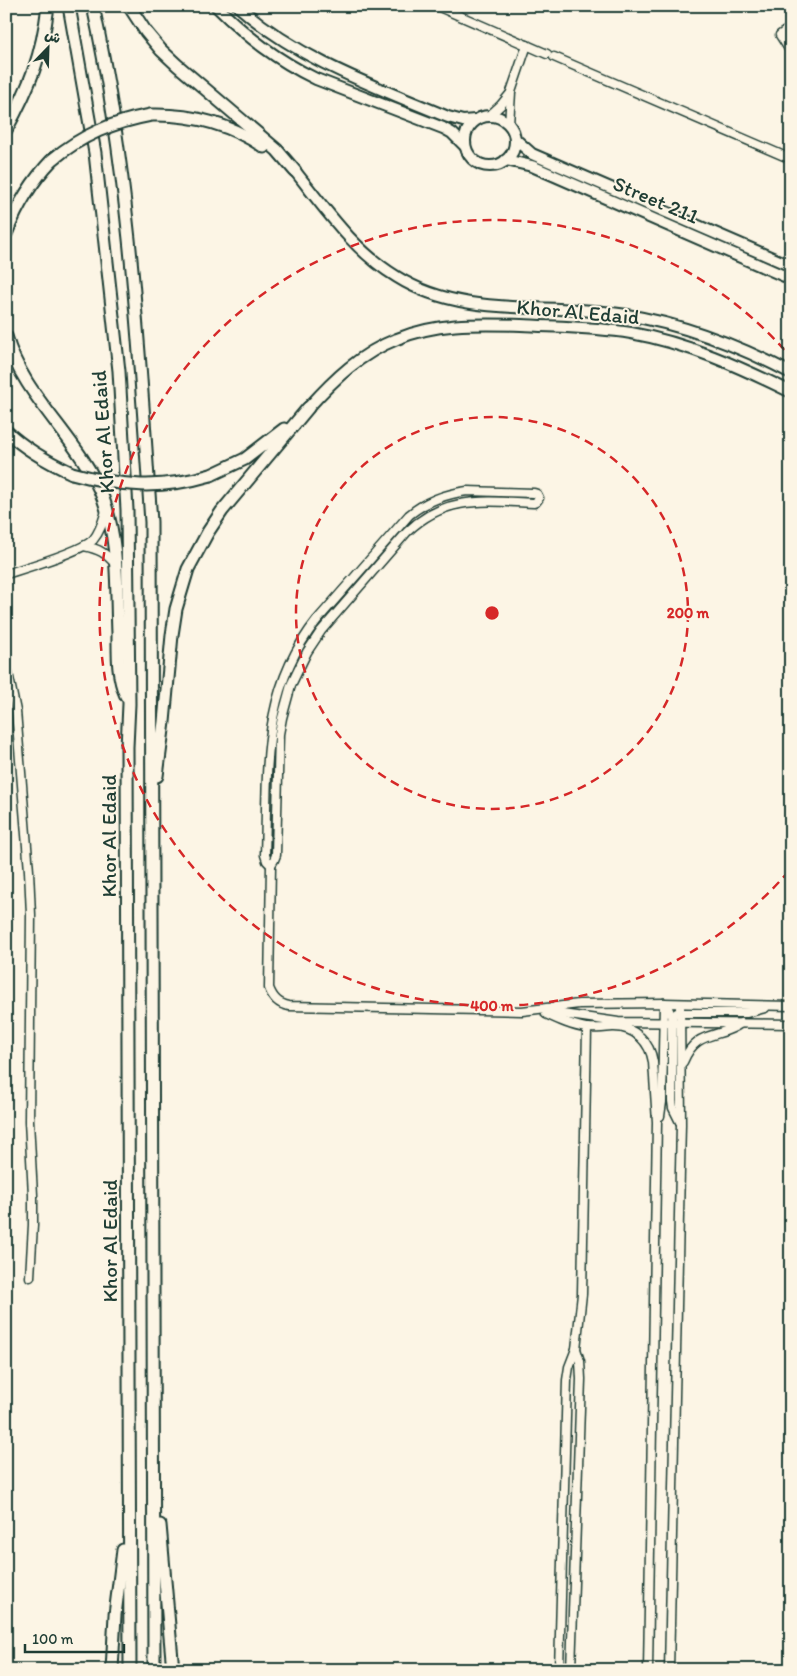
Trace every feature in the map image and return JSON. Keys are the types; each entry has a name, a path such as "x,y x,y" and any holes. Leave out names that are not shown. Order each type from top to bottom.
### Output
{"highway":[{"path":"6,130 29,87 45,32 48,6"},
{"name":"Khor Al Edaid","path":"69,6 95,153 119,371 127,510 129,704 128,1503 130,1670"},
{"name":"Khor Al Edaid","path":"93,6 118,147 132,269 142,380 151,522 154,1670"},
{"path":"129,6 146,32 161,50 277,150 295,171"},
{"path":"6,234 29,188 52,160 74,143 103,127 133,118 151,115 177,115 196,118 229,128 268,149 295,171"},
{"path":"6,336 17,366 86,466 98,487 106,510 114,542 116,565 119,675 129,704"},
{"path":"151,809 164,722 172,634 178,602 188,569 222,511 308,408"},
{"path":"6,431 26,448 72,473 107,482 151,486 179,484 211,475 245,459 308,408"},
{"path":"154,1471 164,1553 173,1670"},
{"path":"112,1670 128,1503"}],"main road":[{"path":"216,6 257,44 271,54 323,82 443,128 452,133 480,164 494,165 506,160 513,150 515,139 509,125 502,119 489,116 463,121 448,117 322,63 278,38 238,6"},
{"path":"465,146 466,132 475,120"},
{"name":"Street 211","path":"515,139 532,154 791,266"},
{"name":"Street 211","path":"506,160 532,166 791,278"},
{"name":"Khor Al Edaid","path":"295,171 346,235 380,266 417,288 454,301 475,304 604,312 659,321 684,327 727,342 791,373"},
{"name":"Khor Al Edaid","path":"308,408 327,387 358,360 397,339 460,324 594,329 632,334 682,345 725,361 791,392"}],"street":[{"path":"437,6 791,159"},
{"path":"791,27 780,35 791,52"},
{"path":"509,125 511,92 527,45"},
{"path":"489,116 511,92"},
{"path":"271,865 265,855 270,728 277,699 287,671 308,632 404,521 422,505 448,494 467,492 537,494 539,498 536,502 466,502 444,507 424,517 407,532 314,641 291,685 280,726 277,774 276,855 271,865 269,983 271,994 278,1002 289,1006 522,1011 572,1004 664,1003 791,1006"},
{"path":"6,572 16,571 84,546 96,536 106,510"},
{"path":"84,546 105,553 116,565"},
{"path":"6,663 16,711 29,871 31,923 29,1121 33,1195 30,1277"},
{"path":"664,1003 675,1019 681,1068 669,1670"},
{"path":"658,1122 662,1102 664,1003"},
{"path":"680,1004 680,1013 675,1019 672,1101 675,1114 681,1124"},
{"path":"680,1013 747,1013 769,1006"},
{"path":"522,1011 562,1014 612,1022 664,1022 675,1019 791,1024"},
{"path":"546,1014 573,1025 587,1028 622,1028 635,1033 650,1048 654,1062 658,1122 648,1670"},
{"path":"681,1068 685,1056 698,1040 710,1034 733,1028 741,1023"},
{"path":"559,1670 567,1380 571,1360 576,1349 582,1294 587,1028"},
{"path":"571,1670 581,1379 580,1361 576,1349"}]}
